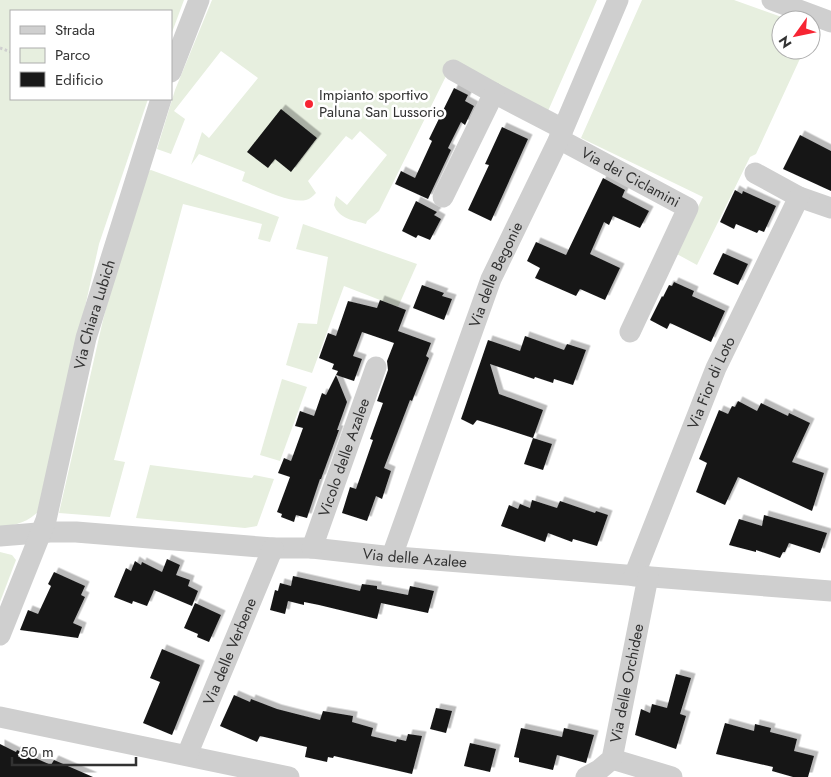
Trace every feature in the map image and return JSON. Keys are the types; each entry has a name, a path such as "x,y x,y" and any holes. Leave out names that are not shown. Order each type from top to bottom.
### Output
{"street":[{"path":"172,69 199,0"},
{"name":"Via delle Begonie","path":"392,556 491,279 561,134 618,0"},
{"path":"772,0 831,22"},
{"name":"Via dei Ciclamini","path":"453,70 688,208 630,332"},
{"path":"443,197 494,93"},
{"name":"Via Chiara Lubich","path":"0,635 46,520 86,338 161,100"},
{"path":"755,173 799,196 831,208"},
{"name":"Via Fior di Loto","path":"641,577 716,368 799,196"},
{"name":"Vicolo delle Azalee","path":"312,548 376,366"},
{"name":"Via delle Azalee","path":"0,536 76,532 272,548 312,548 641,577 829,585"},
{"name":"Via delle Verbene","path":"187,755 272,548"},
{"name":"Via delle Orchidee","path":"586,777 599,770 612,759 641,577"},
{"path":"0,717 289,777"},
{"path":"612,759 672,777"}],"green space":[{"path":"0,0 184,0 172,32 172,10 10,10 10,100 148,100 99,244 40,510 22,522 0,527"},
{"path":"212,0 597,0 548,111 454,60 379,211 366,224 343,216 336,210 334,205 336,196 347,205 387,155 360,131 352,140 346,136 308,181 316,193 306,200 292,200 242,181 245,172 199,154 191,165 202,132 209,138 258,78 221,51 174,111 185,119 171,154 157,149 175,90"},
{"path":"642,0 734,0 771,13 771,60 799,60 756,154 750,157 697,265 675,253 703,197 581,138"},
{"path":"151,170 279,217 270,242 258,239 262,224 183,204 114,460 125,462 110,517 59,513 103,320 121,252 148,171"},
{"path":"303,224 417,264 398,307 344,286 312,373 286,365 298,323 317,324 328,257 296,249"},
{"path":"282,379 307,387 280,461 260,455"},
{"path":"150,465 252,478 254,475 274,479 257,526 245,528 136,518"},
{"path":"0,552 12,555 16,560 0,602"}],"building":[{"path":"454,88 468,95 465,101 474,106 465,125 461,122 448,148 451,150 428,199 395,184 401,171 415,178 432,141 429,139"},
{"path":"281,109 317,138 291,172 275,159 268,168 247,152"},
{"path":"502,127 528,139 491,221 468,210 489,165 485,164"},
{"path":"800,135 831,151 831,191 783,169"},
{"path":"603,178 625,190 622,197 649,211 640,228 613,216 609,225 604,222 590,254 620,268 605,300 580,289 576,296 535,278 540,268 527,261 536,242 566,255"},
{"path":"735,190 742,194 743,191 776,206 764,232 759,230 757,233 736,224 734,229 720,222"},
{"path":"416,201 437,212 434,215 441,219 430,240 418,235 416,238 402,231"},
{"path":"723,253 748,264 738,285 713,274"},
{"path":"674,282 694,291 692,296 725,311 711,342 670,323 667,329 650,320 662,296 669,285 672,286"},
{"path":"422,285 444,293 442,296 452,299 444,320 413,308"},
{"path":"380,300 406,310 398,331 431,343 426,356 429,358 412,401 410,400 384,468 391,471 382,499 376,496 367,521 342,513 350,487 356,489 373,440 370,439 383,403 377,401 388,370 387,361 394,343 362,332 353,356 362,359 354,381 336,375 338,371 332,369 334,364 319,358 328,333 336,336 348,301 377,308"},
{"path":"525,336 564,350 567,344 586,350 573,385 554,379 553,383 535,377 534,379 490,364 499,394 543,410 533,438 477,420 473,425 461,419 488,340 520,351"},
{"path":"336,375 347,402 337,430 339,430 307,518 296,515 294,522 281,517 282,514 277,512 290,477 278,473 284,458 291,461 303,428 295,426 300,411 314,416 322,393 326,395"},
{"path":"738,401 757,411 761,403 788,416 789,413 810,423 792,462 824,473 812,511 738,477 725,505 696,492 707,463 699,459 719,410 728,414 732,406 735,407"},
{"path":"533,438 552,444 543,470 524,464"},
{"path":"532,500 557,508 560,501 595,513 596,511 608,515 597,546 573,539 572,542 548,533 545,542 501,526 509,505 518,509 520,504 530,508"},
{"path":"764,515 827,533 820,553 789,543 780,558 756,550 756,552 729,545 739,519 762,526"},
{"path":"167,559 180,565 176,575 190,580 188,586 198,591 192,606 154,590 147,606 133,601 132,604 114,597 126,568 131,571 135,561 141,565 142,562 162,572"},
{"path":"54,572 85,586 81,595 85,597 73,623 82,627 78,638 20,630 28,610 38,614 51,586 48,584"},
{"path":"293,576 360,591 362,584 377,586 377,589 408,595 410,586 434,591 428,613 381,603 377,619 304,602 304,605 288,601 285,614 270,610 275,590 278,591 280,583 291,586"},
{"path":"195,603 221,615 209,642 197,637 198,634 184,628"},
{"path":"162,649 200,665 172,735 143,723 160,682 150,678"},
{"path":"676,674 691,678 680,714 686,716 676,749 635,735 641,709 650,713 652,704 667,708"},
{"path":"234,695 250,702 251,699 277,709 320,720 323,711 353,716 352,722 373,728 371,736 396,742 397,739 406,741 408,734 422,736 412,774 334,756 333,758 328,757 327,762 305,757 307,747 260,736 257,742 220,726"},
{"path":"436,708 452,711 446,733 430,729"},
{"path":"725,723 754,731 755,724 771,728 770,732 797,739 794,751 814,756 808,777 793,777 772,771 773,767 716,754"},
{"path":"521,728 562,737 564,728 594,735 586,763 557,755 553,770 519,762 519,758 514,757"},
{"path":"470,743 496,749 490,772 464,766"},
{"path":"0,744 51,765 54,760 93,777 0,777"}],"place":[{"name":"Impianto sportivo Paluna San Lussorio","path":"309,104"}]}
